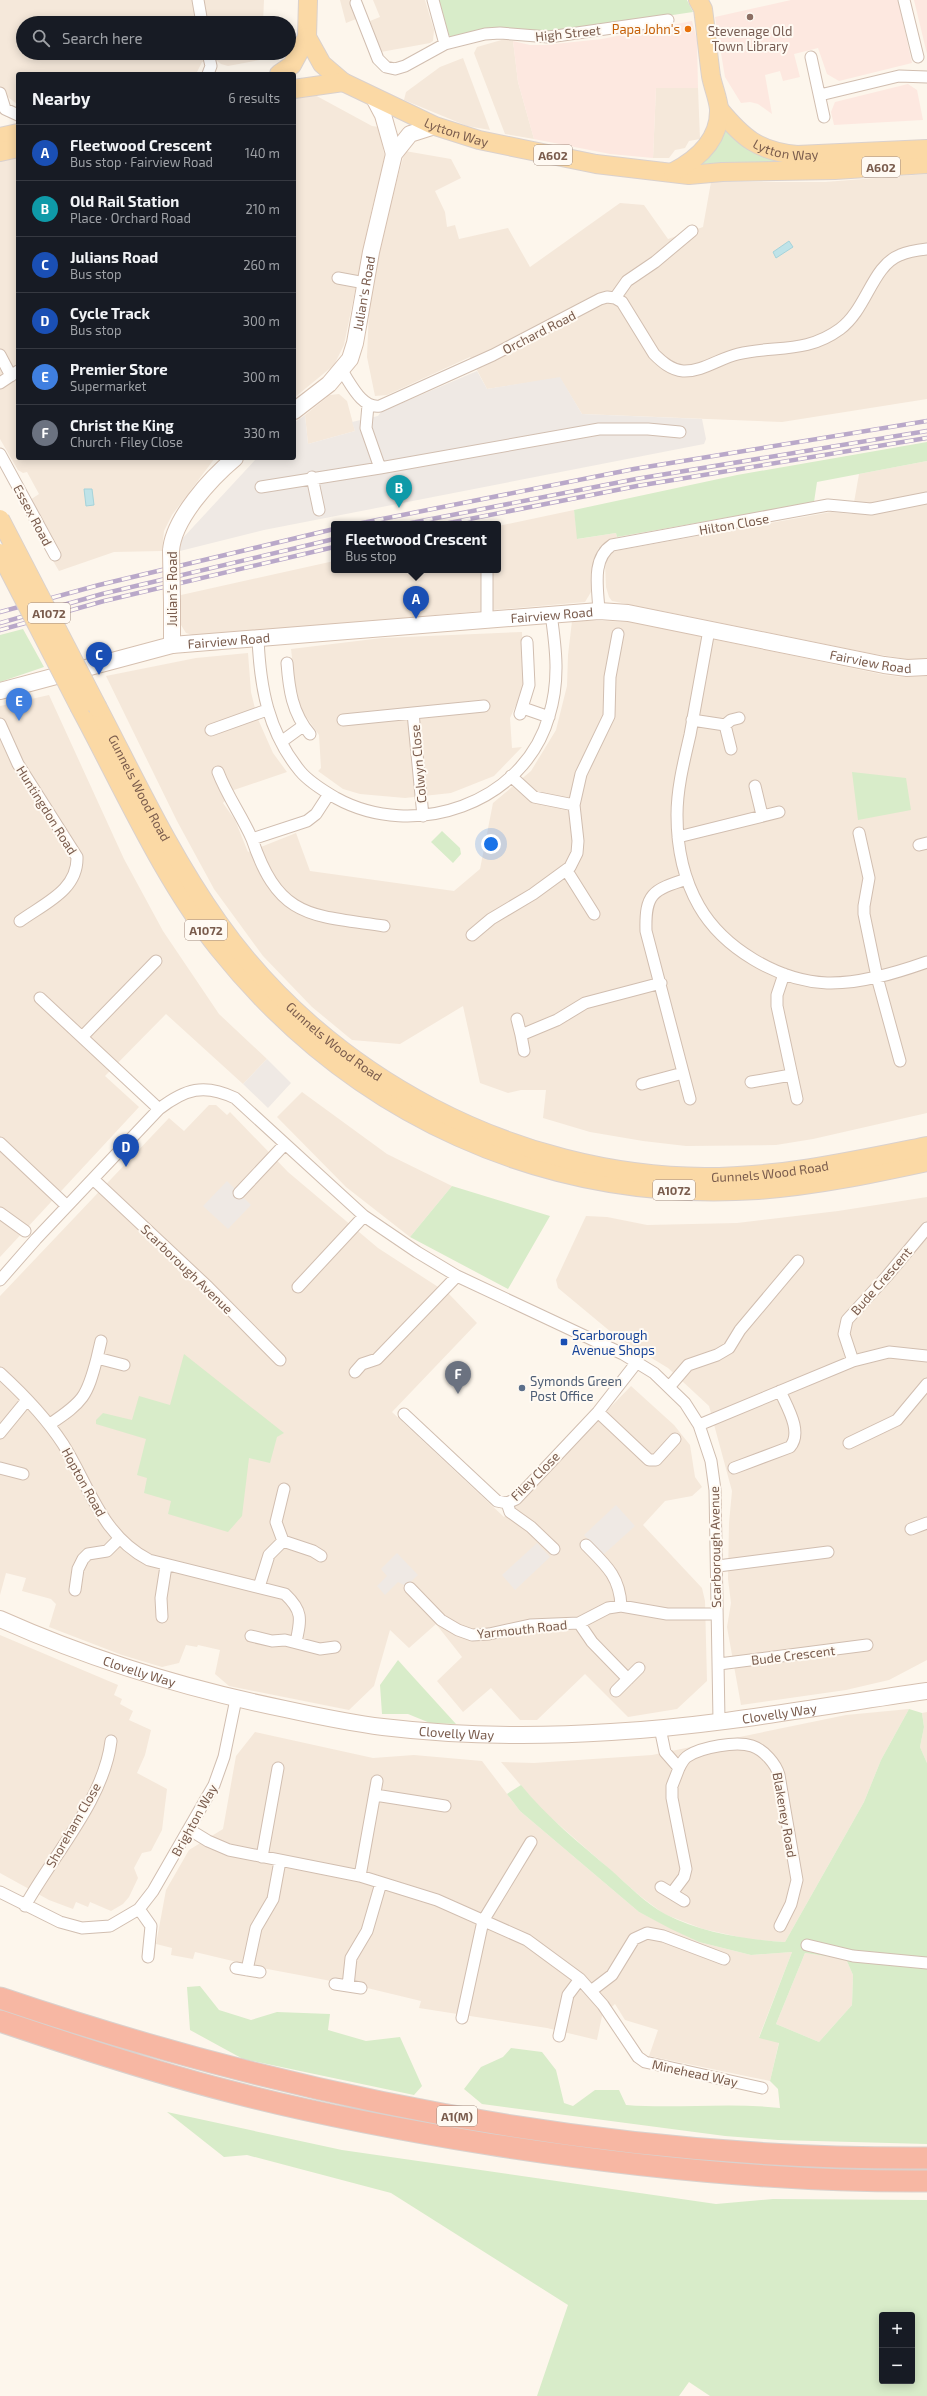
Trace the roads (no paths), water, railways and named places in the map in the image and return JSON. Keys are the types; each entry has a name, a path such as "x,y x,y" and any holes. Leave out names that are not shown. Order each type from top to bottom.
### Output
{"highway":[{"name":"A1(M)","path":"0,1998 96,2031 238,2071 410,2109 572,2134 720,2150 927,2158"},
{"name":"A1(M)","path":"0,2021 94,2053 233,2092 402,2130 575,2158 718,2173 927,2181"}],"main road":[{"path":"296,58 307,37 308,0"},
{"name":"A602","path":"673,172 690,163 705,149 713,138 719,109 711,77 702,3"},
{"name":"Lytton Way","path":"307,37 322,64 343,82 435,126 479,140 596,164 689,175 722,172 835,170 927,164"},
{"path":"282,72 292,65 295,60"},
{"path":"296,89 343,82"},
{"name":"Lytton Way","path":"719,109 745,138 760,147 778,153 797,155 927,149"},
{"path":"0,137 16,133"},
{"path":"0,152 16,148"},
{"name":"Gunnels Wood Road","path":"0,519 159,857 218,948 266,1002 293,1028 352,1076 391,1103 428,1123 534,1166 587,1179 668,1190 765,1189 830,1182 927,1162"},
{"name":"Gunnels Wood Road","path":"0,553 186,873 218,923 288,1006 312,1028 367,1069 410,1096 495,1136 549,1154 612,1169 653,1174 704,1177 766,1174 822,1167 927,1146"}],"street":[{"path":"198,0 201,16"},
{"path":"433,0 445,44"},
{"path":"904,0 918,57"},
{"name":"High Street","path":"356,3 378,59 386,67 395,69 405,66 445,44 493,33 548,37 668,20"},
{"path":"811,57 824,117"},
{"path":"210,60 211,66 210,72"},
{"path":"820,95 899,76 927,77"},
{"path":"0,92 5,109 16,114"},
{"name":"Julian's Road","path":"374,98 383,116 394,154"},
{"name":"Julian's Road","path":"296,409 342,371 350,359 355,343 365,283 394,154 410,134 435,126"},
{"path":"692,231 655,262 627,280 615,298 622,302 654,354 661,361 683,371 697,369 737,354 800,348 826,338 854,317 863,304 883,267 900,255 927,249"},
{"path":"338,278 365,283"},
{"name":"Orchard Road","path":"368,404 377,406 394,400 487,358 600,299 607,297 615,298"},
{"path":"0,355 14,374 0,383"},
{"path":"342,371 368,404 366,428 380,468"},
{"path":"261,488 312,477 380,468 599,429 648,429 680,432"},
{"name":"Essex Road","path":"0,454 55,555"},
{"name":"Julian's Road","path":"172,645 171,551 175,534 186,514 217,475 233,460"},
{"path":"312,477 319,510"},
{"name":"Hilton Close","path":"599,611 599,559 605,550 612,545 828,505 871,509 927,498"},
{"path":"487,573 487,619"},
{"name":"Fairview Road","path":"0,691 172,645 599,611 628,613 709,630 749,636 884,665 907,668 927,667"},
{"path":"258,638 263,694 266,710 281,742 301,772 329,794 360,809 384,816 423,816 460,808 493,790 511,776 533,749 549,717 555,692 557,666 551,614"},
{"path":"709,630 677,799 678,837 686,879 699,906 715,928 741,950 764,965 784,974 826,983 877,977 927,962"},
{"path":"472,935 491,919 567,871 575,858 578,847 574,805 581,774 609,716 610,678 618,634"},
{"path":"527,642 529,685 522,711 549,717"},
{"path":"281,742 306,730 290,695 287,663"},
{"name":"Colwyn Close","path":"343,720 484,706"},
{"path":"210,730 266,710"},
{"name":"Colwyn Close","path":"413,713 423,816"},
{"path":"692,720 725,725 739,718"},
{"name":"Huntingdon Road","path":"0,724 18,764 77,856 77,869 73,880 65,889 20,921"},
{"path":"725,725 732,749"},
{"path":"218,772 226,794 242,818 252,839 269,881 279,893 295,906 316,916 384,926"},
{"path":"511,776 534,797 574,805"},
{"path":"755,786 762,816"},
{"path":"252,839 308,820 316,814 329,794"},
{"path":"678,837 779,812"},
{"path":"860,833 869,878 864,914 877,977 900,1061"},
{"path":"567,871 594,914"},
{"path":"686,879 668,885 653,895 645,908 646,931 661,983 690,1100"},
{"path":"83,1036 156,961"},
{"path":"784,974 777,995 777,1006 797,1099"},
{"path":"521,1035 557,1020 585,1003 661,983"},
{"path":"40,998 83,1036 159,1109"},
{"path":"517,1019 524,1051"},
{"path":"642,1084 683,1073"},
{"path":"751,1082 791,1075"},
{"name":"Scarborough Avenue","path":"0,1280 92,1179 159,1109 175,1096 192,1090 209,1089 225,1093 246,1106 285,1144 364,1216 417,1252 457,1276 504,1297 637,1362 670,1386 685,1403 699,1425 711,1461 715,1490 718,1566 717,1614 719,1720"},
{"path":"0,1143 67,1206"},
{"path":"239,1193 285,1144"},
{"name":"Scarborough Avenue","path":"92,1179 208,1287 280,1360"},
{"path":"0,1213 24,1231"},
{"path":"298,1287 364,1216"},
{"name":"Bude Crescent","path":"853,1361 844,1334 847,1320 887,1276 927,1228"},
{"path":"670,1386 688,1365 717,1355 729,1348 740,1330 798,1261"},
{"path":"355,1372 362,1364 377,1359 457,1276"},
{"path":"50,1424 80,1402 87,1393 101,1341"},
{"path":"699,1425 853,1361 889,1352 927,1356"},
{"path":"97,1358 124,1365"},
{"name":"Filey Close","path":"404,1414 497,1501 507,1503 516,1499 598,1412 637,1362"},
{"name":"Hopton Road","path":"0,1373 50,1424 78,1471 96,1509 119,1538 138,1554 166,1566 285,1594 299,1610 301,1620 296,1642"},
{"path":"849,1443 897,1420 927,1384"},
{"path":"734,1468 790,1447 795,1441 796,1431 780,1391"},
{"path":"0,1433 27,1400"},
{"path":"598,1412 649,1460 656,1460 675,1439"},
{"path":"0,1468 23,1474"},
{"path":"282,1541 276,1522 284,1489"},
{"path":"507,1503 510,1512 531,1527 554,1549"},
{"path":"911,1529 927,1523"},
{"path":"76,1590 78,1569 83,1559 88,1554 107,1550 119,1538"},
{"path":"282,1541 312,1551 321,1556"},
{"path":"259,1587 269,1554 282,1541"},
{"path":"586,1545 616,1579 620,1590 621,1606"},
{"path":"718,1566 828,1552"},
{"path":"162,1617 161,1598 166,1566"},
{"name":"Yarmouth Road","path":"410,1588 441,1620 458,1630 472,1635 489,1634 530,1625 579,1623 608,1608 621,1606 667,1614 717,1614"},
{"name":"Clovelly Way","path":"0,1619 116,1665 236,1699 383,1727 483,1734 559,1735 660,1728 927,1691"},
{"name":"Yarmouth Road","path":"579,1623 592,1642 628,1679"},
{"path":"251,1636 272,1641 296,1642 320,1649 336,1647"},
{"name":"Bude Crescent","path":"719,1664 867,1645"},
{"path":"616,1691 639,1668"},
{"name":"Brighton Way","path":"0,1892 25,1906 60,1922 82,1928 110,1926 139,1910 153,1891 207,1800 220,1771 236,1699"},
{"path":"660,1728 665,1752 679,1768"},
{"name":"Shoreham Close","path":"25,1906 92,1796 107,1760 111,1741"},
{"name":"Blakeney Road","path":"672,1893 684,1876 686,1869 672,1798 672,1786 679,1768 686,1757 694,1752 723,1745 753,1746 776,1764 796,1880 791,1904 780,1926"},
{"path":"262,1857 278,1768"},
{"path":"360,1876 377,1781"},
{"path":"375,1795 445,1806"},
{"name":"Minehead Way","path":"190,1830 219,1847 280,1861 360,1876 437,1900 527,1940 580,1979 591,1990 638,2057 645,2062 762,2088"},
{"path":"462,2018 484,1921 531,1842"},
{"path":"260,1972 241,1969 256,1928 273,1899 280,1861"},
{"path":"348,1986 351,1958 367,1931 381,1883"},
{"path":"661,1887 684,1901"},
{"path":"137,1945 148,1952 151,1926 139,1910"},
{"path":"591,1990 612,1975 634,1939 647,1933 663,1936 724,1959"},
{"path":"807,1945 853,1956 927,1963"},
{"path":"559,2036 568,1995 580,1979"},
{"path":"336,1984 361,1988"}],"water":[{"path":"789,241 793,247 776,258 773,252"},
{"path":"84,489 92,489 94,505 86,506"}],"railway":[{"path":"372,521 634,469 927,421"},
{"path":"421,521 636,479 927,431"},
{"path":"459,521 637,486 927,438"},
{"path":"0,612 99,585 331,530"},
{"path":"0,623 102,594 331,540"},
{"path":"0,630 104,601 331,548"}],"place":[{"name":"Stevenage Old Town Library","path":"750,17"},
{"name":"Papa John's","path":"688,29"},
{"name":"Old Rail Station","path":"399,508"},
{"name":"Fleetwood Crescent","path":"416,619"},
{"name":"Julians Road","path":"99,675"},
{"name":"Premier Store","path":"19,721"},
{"name":"Cycle Track","path":"126,1167"},
{"name":"Scarborough Avenue Shops","path":"564,1342"},
{"name":"Symonds Green Post Office","path":"522,1388"},
{"name":"Christ the King","path":"458,1394"}]}
